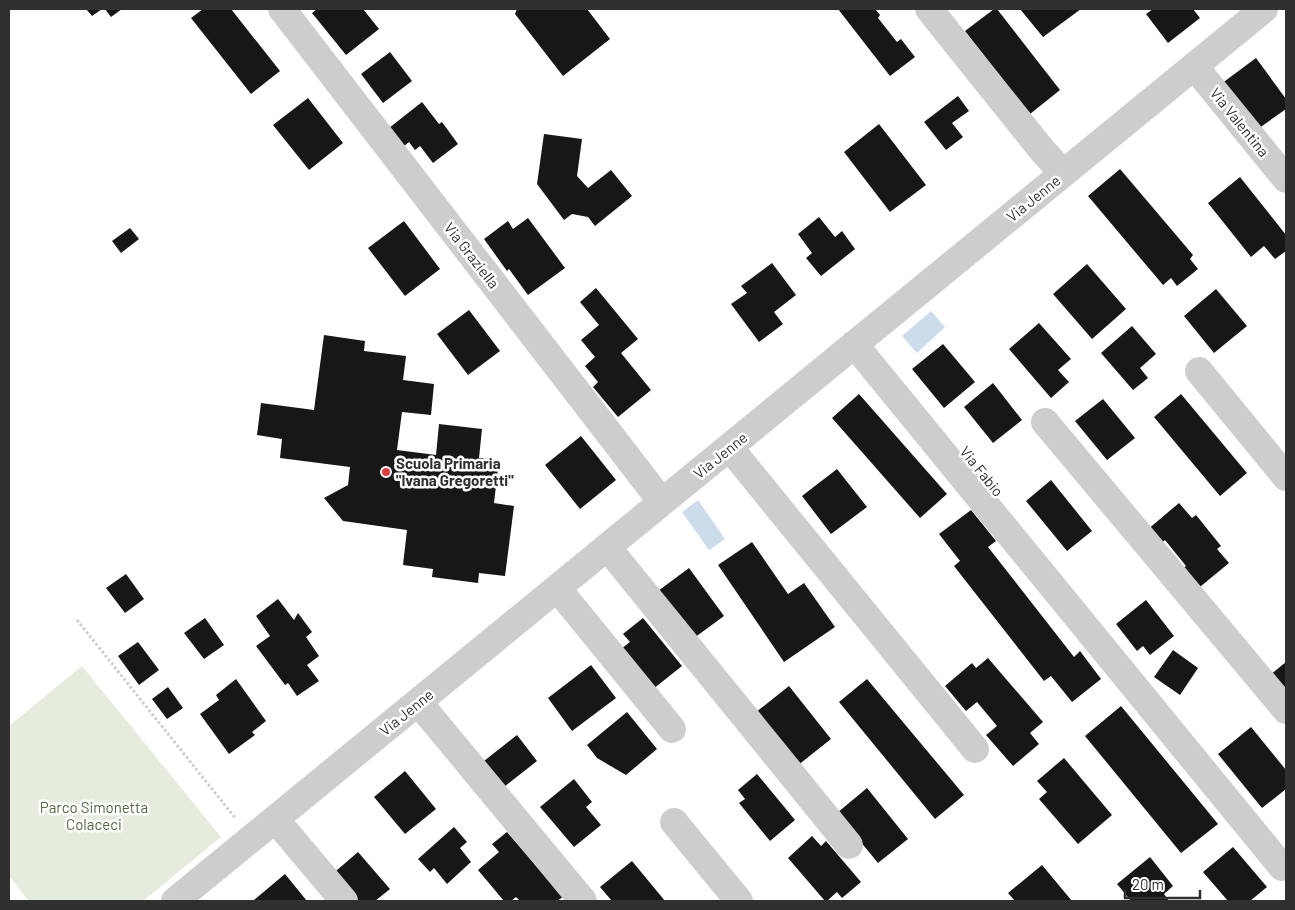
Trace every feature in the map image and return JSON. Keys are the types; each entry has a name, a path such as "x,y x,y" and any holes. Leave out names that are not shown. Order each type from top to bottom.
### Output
{"street":[{"name":"Via Graziella","path":"282,9 662,502"},
{"path":"929,9 1042,150 1063,173"},
{"name":"Via Jenne","path":"175,901 1262,9"},
{"name":"Via Valentina","path":"1194,66 1286,179"},
{"path":"862,338 1282,867 1286,863"},
{"name":"Via Fabio","path":"862,338 1095,608"},
{"path":"1199,371 1286,477"},
{"path":"1046,422 1286,710"},
{"path":"729,447 975,749"},
{"path":"607,547 849,845"},
{"path":"557,588 672,729"},
{"path":"418,702 583,901"},
{"path":"275,819 344,901"},
{"path":"674,822 739,901"}],"path":[{"path":"77,620 252,839"}],"green space":[{"name":"Parco Simonetta Colaceci","path":"82,666 221,837 143,901 29,901 9,876 9,726"}],"water":[{"path":"931,311 945,327 917,353 902,336"},
{"path":"698,500 725,539 709,550 682,512"}],"building":[{"path":"86,9 102,9 92,16"},
{"path":"105,9 122,9 111,17"},
{"path":"203,9 231,9 280,71 251,94 191,18"},
{"path":"317,9 363,9 379,29 346,55 312,13"},
{"path":"517,9 587,9 610,39 563,76 515,14"},
{"path":"838,9 875,9 880,15 878,18 897,42 901,39 915,57 890,76"},
{"path":"994,9 997,9 1060,90 1030,114 965,31"},
{"path":"1020,9 1081,9 1043,37"},
{"path":"1153,9 1193,9 1200,18 1168,43 1146,14"},
{"path":"390,52 412,81 383,103 361,74"},
{"path":"1256,58 1286,99 1286,109 1255,131 1221,84"},
{"path":"958,96 969,111 952,123 963,137 946,150 924,122"},
{"path":"308,98 343,143 309,170 273,125"},
{"path":"422,102 439,124 442,122 458,144 433,163 420,146 415,150 409,142 403,147 389,128"},
{"path":"879,124 926,185 890,212 844,152"},
{"path":"544,134 582,139 577,176 588,188 611,170 632,196 595,226 588,217 572,214 564,220 537,184"},
{"path":"1120,169 1193,255 1190,259 1198,269 1177,286 1171,278 1163,285 1088,196"},
{"path":"1240,177 1286,235 1286,251 1275,259 1264,246 1251,257 1208,203"},
{"path":"819,217 835,237 842,231 855,249 821,276 806,258 812,253 798,234"},
{"path":"528,218 565,268 528,295 509,269 507,271 484,239 508,221 513,229"},
{"path":"404,221 440,269 405,296 368,248"},
{"path":"130,228 139,239 121,253 112,241"},
{"path":"772,263 796,295 774,312 783,324 759,342 731,304 747,293 741,286"},
{"path":"1087,264 1126,309 1092,339 1053,294"},
{"path":"596,288 638,339 621,353 651,390 618,417 593,387 598,382 585,366 595,357 581,340 599,325 580,302"},
{"path":"1216,289 1247,326 1214,353 1184,316"},
{"path":"469,310 500,351 468,375 437,334"},
{"path":"1039,323 1071,359 1058,370 1069,382 1051,398 1009,349"},
{"path":"1132,326 1156,354 1140,368 1148,378 1133,390 1101,353"},
{"path":"324,335 365,341 364,351 406,356 403,380 434,384 431,415 402,412 397,450 436,455 439,424 482,429 479,458 499,460 494,503 514,506 505,576 479,573 478,583 432,577 433,569 403,565 407,530 343,521 324,498 348,485 350,467 280,458 282,439 257,435 261,403 314,410"},
{"path":"943,344 975,382 944,408 912,369"},
{"path":"993,383 1022,420 993,443 964,407"},
{"path":"859,394 947,494 920,518 832,418"},
{"path":"1181,394 1247,473 1220,496 1154,417"},
{"path":"1103,399 1135,438 1107,460 1075,421"},
{"path":"581,436 616,480 580,509 545,465"},
{"path":"837,469 867,507 831,534 802,496"},
{"path":"1051,480 1092,531 1067,551 1026,501"},
{"path":"1179,503 1192,518 1196,515 1221,546 1217,549 1229,563 1195,591 1179,571 1186,566 1165,540 1160,544 1147,530"},
{"path":"971,510 996,541 988,547 1074,657 1080,651 1101,679 1072,702 1051,676 1044,681 954,566 960,561 939,534"},
{"path":"752,542 788,594 804,583 835,627 784,662 718,565"},
{"path":"689,568 724,616 694,638 658,591"},
{"path":"126,574 144,599 125,613 106,588"},
{"path":"278,599 294,620 298,613 312,632 306,637 319,656 307,665 319,681 297,696 288,683 285,685 256,646 270,636 256,616"},
{"path":"1146,600 1174,636 1150,655 1143,646 1137,651 1116,624"},
{"path":"205,618 224,645 204,659 184,633"},
{"path":"643,618 682,666 653,689 621,649 630,642 623,634"},
{"path":"138,642 159,670 139,685 118,656"},
{"path":"1173,650 1198,668 1180,695 1154,677"},
{"path":"988,658 1043,722 1030,733 1039,744 1013,766 986,735 997,726 977,702 966,711 945,686 972,663 976,668"},
{"path":"1286,662 1286,690 1270,675"},
{"path":"591,665 616,698 572,731 548,698"},
{"path":"236,679 266,721 252,732 255,735 229,754 200,714 219,700 216,695"},
{"path":"867,679 964,795 935,819 839,702"},
{"path":"789,686 831,739 797,766 755,713"},
{"path":"168,687 183,708 167,719 152,699"},
{"path":"1121,706 1218,824 1181,853 1085,736"},
{"path":"627,712 657,749 626,775 597,758 587,745"},
{"path":"1251,727 1286,770 1286,789 1262,808 1218,754"},
{"path":"517,735 537,761 504,787 484,761"},
{"path":"1064,758 1112,815 1078,844 1039,799 1047,792 1037,781"},
{"path":"405,771 436,809 405,834 374,797"},
{"path":"757,774 795,820 770,841 739,803 745,799 738,790"},
{"path":"574,779 592,802 586,807 601,825 574,847 540,807"},
{"path":"867,788 908,839 878,863 837,813"},
{"path":"454,827 467,842 460,848 471,862 447,884 434,868 430,872 418,859"},
{"path":"507,832 563,897 557,901 520,901 516,897 511,901 504,901 478,870 499,852 492,844"},
{"path":"812,836 821,846 826,841 861,882 842,898 837,892 825,901 788,858"},
{"path":"1233,847 1267,887 1250,901 1228,901 1203,872"},
{"path":"358,852 390,889 375,901 349,901 329,877"},
{"path":"1150,857 1173,886 1164,894 1169,901 1131,901 1117,884"},
{"path":"632,861 665,901 612,901 600,887"},
{"path":"1042,865 1072,901 1015,901 1008,893"},
{"path":"285,874 307,901 254,900"}],"place":[{"name":"Scuola Primaria \"Ivana Gregoretti\"","path":"386,472"}]}
